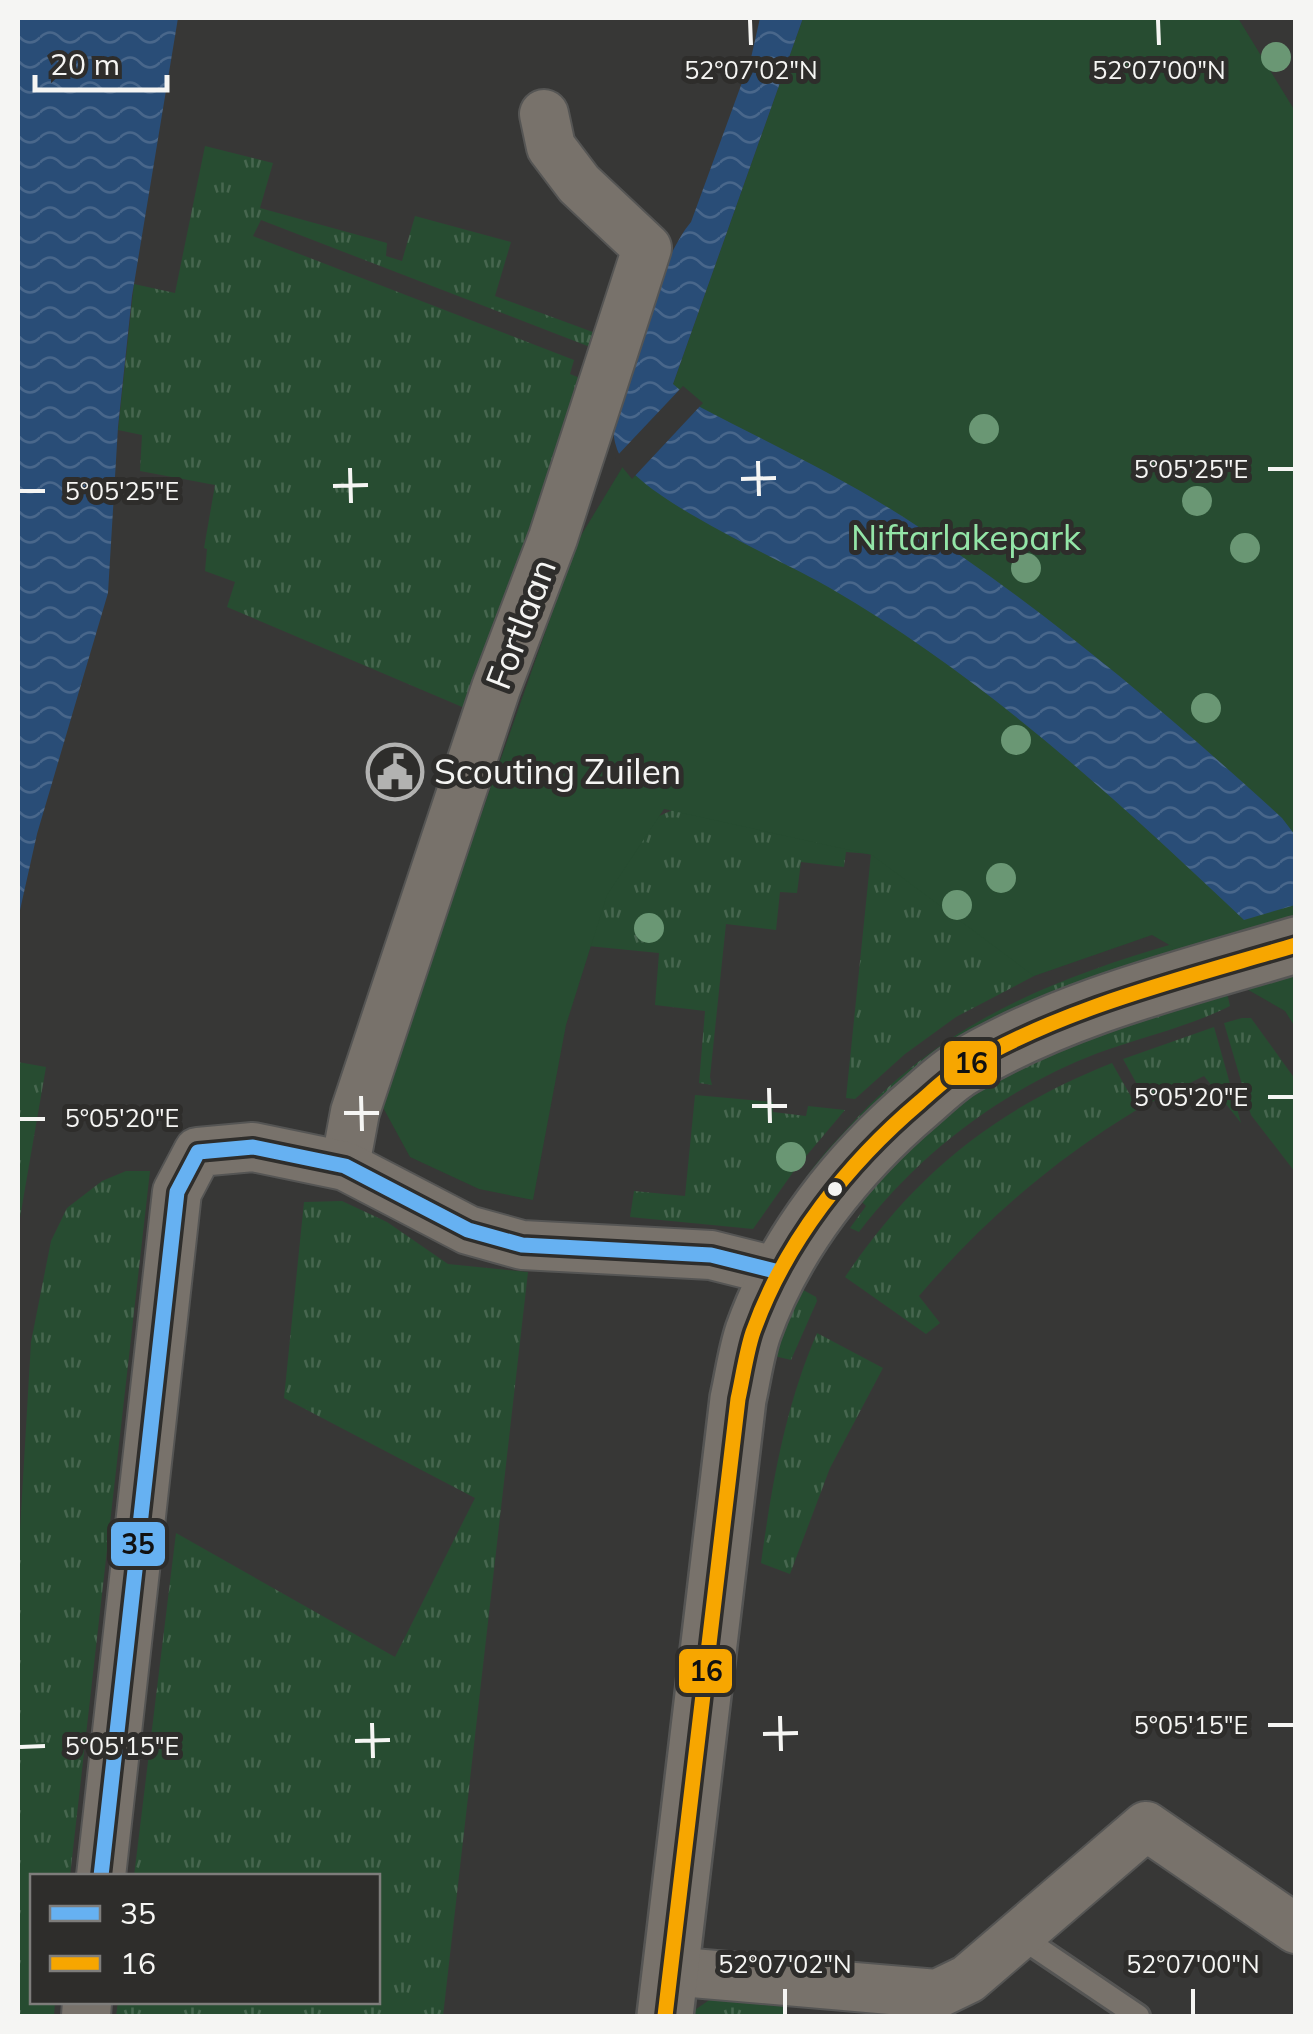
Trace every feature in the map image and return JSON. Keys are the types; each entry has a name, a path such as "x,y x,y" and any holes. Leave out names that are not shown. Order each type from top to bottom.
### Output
{"street":[{"name":"Fortlaan","path":"346,1166 355,1112 648,248 580,184 551,147 544,114"},
{"path":"1272,952 1124,996 1060,1020 958,1070 889,1128 856,1163 818,1211 779,1272 752,1334 738,1399 667,1994 936,2005 1146,1826 1296,1929"},
{"path":"101,1874 177,1192 198,1152 254,1148 346,1166 468,1230 522,1245 711,1255 779,1272"}],"lane":[{"path":"1020,1937 1138,2016"}],"green space":[{"name":"Niftarlakepark","path":"803,18 1238,18 1295,111 1295,1027 1285,1011 1152,935 1034,976 872,855 664,809 607,895 566,1025 533,1200 479,1189 410,1157 380,1102 577,542 673,384"},
{"path":"205,146 273,163 260,208 387,243 386,256 402,261 415,216 511,242 495,296 609,338 603,352 261,220 253,236 574,360 570,374 580,378 474,712 227,607 235,582 205,571 204,548 215,485 140,471 142,435 118,430 134,284 175,293"},
{"path":"686,804 1103,854 1034,976 956,1017 905,1054 855,1099 846,1098 871,854 846,852 844,867 801,862 797,893 780,892 776,930 726,924 712,1085 699,1083 705,1011 655,1005 659,953 588,946 618,842 648,821"},
{"path":"1176,943 1188,955 803,1195 798,1191 826,1152 881,1094 956,1035 996,1012 1081,974"},
{"path":"1226,988 1230,1006 1098,1053 997,1104 909,1175 859,1232 850,1228 866,1206 856,1196 921,1129 1024,1058"},
{"path":"1251,1018 1295,1079 1295,1172 1251,1115 1224,1023"},
{"path":"1214,1027 1241,1123 1204,1076 1148,1104 1123,1059"},
{"path":"18,1062 46,1067 18,1229"},
{"path":"1112,1063 1138,1109 1049,1171 994,1217 943,1269 919,1296 940,1323 926,1334 845,1277 900,1206 961,1148 1031,1101"},
{"path":"695,1095 773,1102 773,1112 806,1116 808,1106 845,1110 796,1168 753,1229 630,1217 634,1191 685,1196"},
{"path":"126,1171 150,1171 70,1874 30,1874 30,2004 55,2004 54,2016 18,2016 18,1564 31,1342 51,1241 67,1208 102,1181"},
{"path":"342,1201 387,1222 448,1264 528,1272 443,2016 116,2016 118,2004 380,2004 380,1874 134,1874 176,1533 395,1657 475,1498 284,1398 304,1202"},
{"path":"796,1286 817,1301 791,1360 770,1355"},
{"path":"817,1333 883,1368 830,1468 790,1574 761,1563 781,1446 796,1389"},
{"path":"721,1992 787,1998 785,2016 686,2016"}],"water":[{"path":"18,18 178,18 132,296 118,427 108,593 37,834 18,919"},
{"path":"760,18 803,18 673,384 700,407 908,520 1007,588 1147,699 1282,818 1295,835 1295,905 1244,920 1147,829 995,700 887,623 830,588 683,510 633,473 620,456 613,429 619,400 664,271 691,222 751,58"}],"pier":[{"path":"683,386 703,403 632,479 615,458"}],"transit line":[{"name":"16","path":"665,2016 738,1399 753,1332 782,1267 822,1206 868,1151 962,1068 1082,1011 1296,945"},
{"name":"35","path":"101,1874 177,1192 198,1152 253,1147 345,1166 468,1230 522,1245 711,1255 779,1272"}],"place":[{"name":"Scouting Zuilen","path":"395,772"}]}
